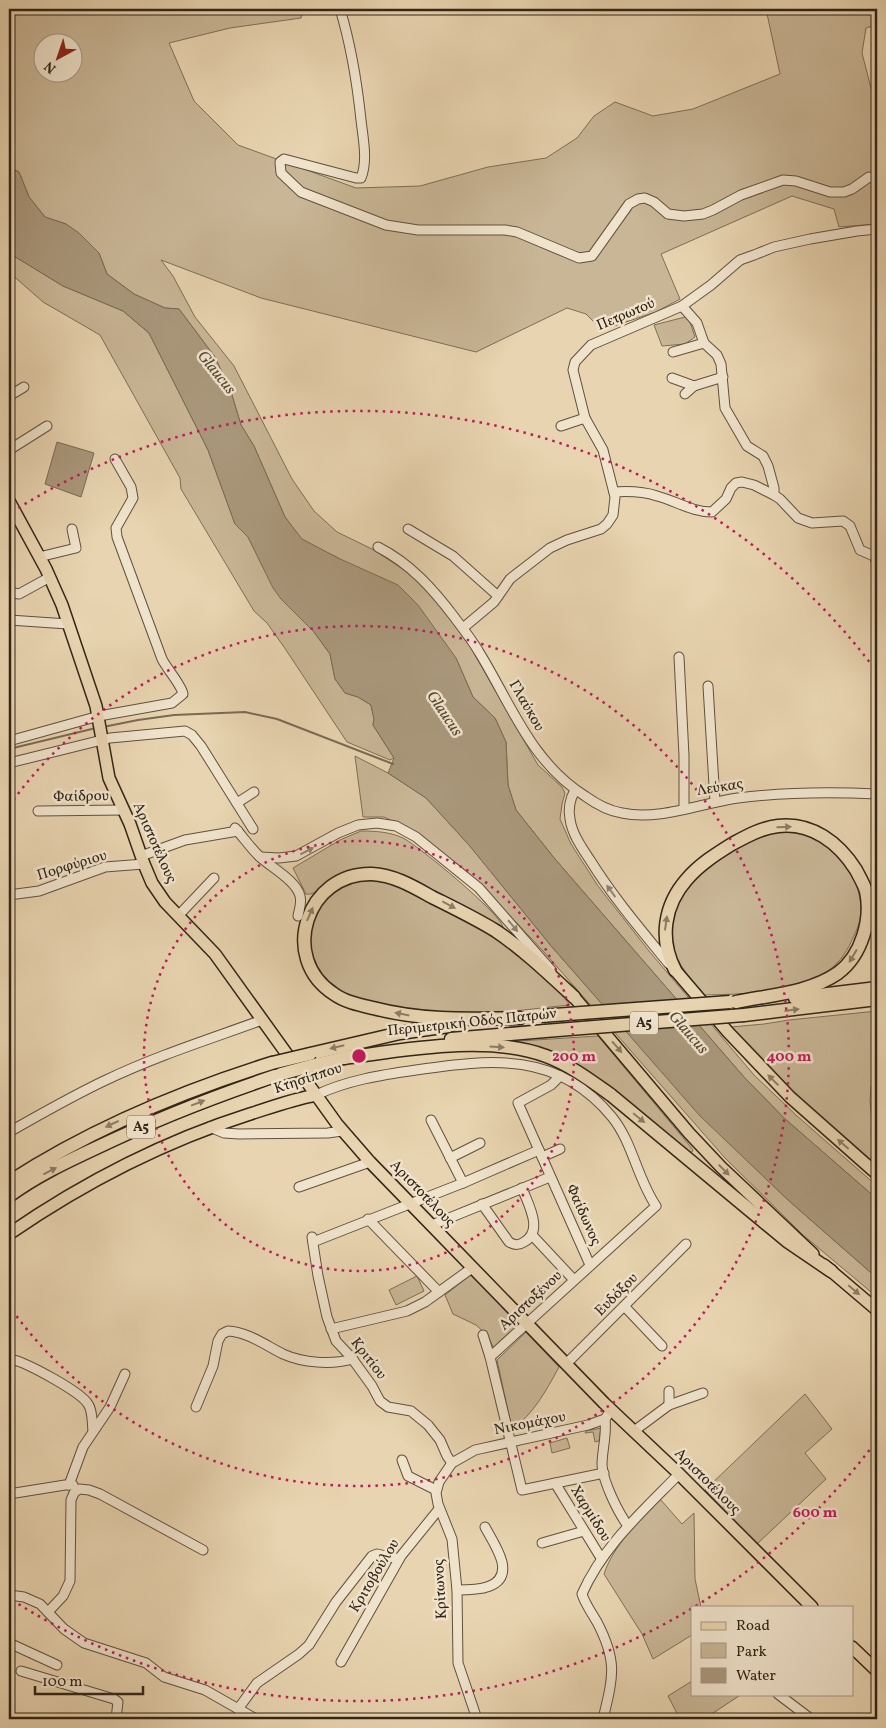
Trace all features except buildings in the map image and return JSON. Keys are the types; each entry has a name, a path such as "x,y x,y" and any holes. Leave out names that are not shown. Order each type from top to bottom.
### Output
{"highway":[{"path":"675,970 667,951 666,918 670,904 680,886 689,876 702,864 724,849 759,830 779,826 798,827 818,832 835,843 848,856 866,890 867,917 863,937 848,963 838,972 808,988 733,1002"},
{"path":"520,1018 429,1018 383,1011 337,996 324,987 316,978 305,955 305,929 312,908 329,888 356,875 373,874 392,878 410,885 496,931 522,950 574,997"},
{"name":"Περιμετρική Οδός Πατρών","path":"9,1182 82,1138 144,1109 207,1084 272,1063 400,1033 435,1027 541,1016 776,1000 877,988"},
{"name":"Περιμετρική Οδός Πατρών","path":"9,1196 46,1173 149,1123 232,1090 281,1074 344,1058 425,1043 477,1036 744,1015 877,999"},
{"path":"344,1058 428,1048 481,1046 525,1050 559,1061 582,1074 611,1095 788,1241 831,1270"}],"main road":[{"path":"9,501 12,514 40,557 50,577 68,624 99,718"},
{"name":"Αριστοτέλους","path":"99,718 109,778 158,892 214,954 342,1131 566,1364 608,1414 634,1430 811,1606"},
{"path":"675,970 728,1032 777,1084 877,1174"},
{"path":"574,997 689,1133 721,1167 831,1270 877,1310"},
{"name":"Κτησίππου","path":"9,1234 53,1205 108,1174 175,1141 210,1127 316,1095"},
{"path":"854,1649 877,1671"}],"street":[{"path":"340,9 353,56 357,82 364,152 363,173 361,178 356,178 284,159 280,162 281,173 300,192 386,225 418,230 505,230 517,232 579,258 592,256 629,204 638,199 645,198 654,202 668,214 684,216 703,214 741,195 783,180 796,181 830,192 844,192 852,189 869,177 877,182"},
{"name":"Πετρωτού","path":"463,628 490,605 514,576 554,545 604,527 611,519 614,511 614,492 603,450 585,418 573,370 575,362 591,345 682,306 711,285 740,260 754,254 774,247 810,239 877,229"},
{"path":"682,306 697,322 704,343 717,355 723,377 725,408 747,446 763,456 768,466 774,495"},
{"path":"673,352 704,343"},
{"path":"685,394 694,386 723,377"},
{"path":"672,378 694,386"},
{"path":"9,396 24,387"},
{"path":"561,426 585,418"},
{"path":"9,450 47,426"},
{"path":"9,741 99,718 172,703 183,693 182,688 162,659 117,537 116,528 133,498 131,487 115,458"},
{"path":"614,492 643,492 699,512 712,512 726,499 731,488 736,483 742,482 754,485 780,499 798,518 812,523 843,521 850,526 860,550 874,556 877,563"},
{"path":"40,557 76,548 72,529"},
{"path":"408,529 453,556 498,596"},
{"name":"Γλαύκου","path":"378,547 398,558 420,576 434,591 480,653 515,717 536,750 565,783 575,790"},
{"path":"9,592 18,594 50,577"},
{"path":"9,620 68,624"},
{"path":"679,657 684,809"},
{"path":"708,686 715,802"},
{"path":"9,762 101,738 188,732 201,746 253,829"},
{"path":"575,790 571,798 569,812 571,824 579,842 616,899 675,970"},
{"name":"Λεύκας","path":"575,790 598,804 624,814 654,814 738,798 806,792 877,794"},
{"path":"238,804 254,792"},
{"name":"Φαίδρου","path":"38,811 124,810"},
{"path":"260,857 280,858 296,856 358,824 396,826 416,837 479,888 574,997"},
{"name":"Πορφύριου","path":"9,895 39,891 105,867 143,860 184,840 237,830 260,857"},
{"path":"260,857 288,880 297,891 301,903 298,916"},
{"path":"178,916 214,878"},
{"path":"9,1132 73,1096 136,1066 262,1020"},
{"name":"Κτησίππου","path":"316,1095 344,1083 366,1078 472,1062 516,1063 560,1076 576,1084 611,1116 622,1131"},
{"name":"Φαίδωνος","path":"560,1076 551,1085 518,1103 590,1265 656,1206 648,1193 622,1131"},
{"path":"431,1120 463,1183"},
{"path":"210,1127 224,1133 239,1134 342,1131"},
{"path":"450,1158 480,1143"},
{"path":"439,1292 368,1219 540,1154 560,1149"},
{"path":"299,1187 370,1162"},
{"path":"432,1226 550,1177"},
{"path":"482,1204 511,1243 521,1244 532,1235 534,1224 522,1188"},
{"name":"Κριτίου","path":"368,1219 313,1240 319,1282 331,1329 336,1341 353,1359 380,1401 388,1407 411,1411 428,1425 439,1438 452,1463"},
{"path":"532,1235 574,1280"},
{"name":"Ευδόξου","path":"566,1364 686,1244"},
{"name":"Αριστοξένου","path":"490,1357 590,1265"},
{"path":"331,1329 403,1313 421,1304 472,1268"},
{"path":"625,1307 662,1346"},
{"path":"196,1407 214,1366 218,1341 222,1334 228,1331 254,1338 284,1354 296,1358 325,1362 353,1359"},
{"path":"483,1335 522,1490 604,1473"},
{"path":"14,1360 24,1362 86,1401 90,1407 93,1431"},
{"path":"69,1485 78,1459 93,1431 110,1407 125,1374"},
{"path":"669,1391 669,1405"},
{"path":"634,1430 669,1405 703,1393"},
{"path":"608,1414 602,1466 616,1505 628,1526"},
{"name":"Νικομάχου","path":"452,1463 475,1450 577,1428 608,1414"},
{"path":"402,1460 408,1476 436,1490 441,1477 452,1463"},
{"path":"603,1719 612,1676 611,1661 602,1634 582,1594 601,1558 628,1526 679,1474"},
{"name":"Χαρμίδου","path":"555,1484 601,1558"},
{"path":"9,1494 69,1485 75,1486 70,1580 63,1596 48,1612"},
{"path":"76,1492 86,1490 100,1494 203,1550"},
{"name":"Κρίτωνος","path":"436,1490 439,1509 452,1536 457,1590 458,1663 477,1719"},
{"name":"Κριτοβούλου","path":"341,1662 399,1559 439,1509"},
{"path":"457,1590 486,1588 497,1580 501,1574 502,1561 485,1527"},
{"path":"542,1544 584,1531"},
{"path":"238,1709 257,1683 309,1645 336,1602 372,1556 377,1554 399,1559"},
{"path":"9,1595 30,1599 42,1606 64,1629 80,1641 146,1663 164,1677 205,1690 256,1719"},
{"path":"9,1643 57,1665"},
{"path":"21,1671 114,1699 118,1702 116,1719"},
{"path":"781,1696 811,1719"}],"green space":[{"path":"9,9 303,9 301,18 230,28 169,43 194,101 238,145 356,188 420,186 488,167 546,158 577,138 594,116 615,102 653,116 693,109 780,74 766,9 877,9 877,26 866,28 862,53 876,108 877,224 839,227 834,209 792,196 661,254 680,299 656,312 602,330 586,314 567,308 476,352 261,298 161,260 173,276 195,317 234,366 292,479 314,511 337,532 374,550 425,584 460,629 538,765 562,787 565,793 560,819 571,844 598,886 649,951 754,1075 797,1116 877,1186 877,1199 784,1118 744,1077 555,859 516,810 508,785 506,742 495,718 473,697 456,658 338,558 302,540 285,517 254,446 241,425 231,392 215,357 179,309 165,308 134,294 107,274 99,253 66,224 45,217 29,197 19,172 9,167"},
{"path":"9,253 63,286 123,311 149,333 208,450 235,524 248,537 265,571 298,616 314,632 330,654 335,679 345,693 358,697 371,705 374,719 373,725 394,758 390,760 347,742 267,623 254,611 181,489 180,478 100,335 43,302 9,272"},
{"path":"685,317 690,322 695,337 685,344 662,346 654,325"},
{"path":"355,756 388,773 426,798 469,845 552,947 700,1115 788,1200 877,1278 877,1297 803,1235 725,1158 544,952 465,870 416,832 384,817 363,817"},
{"path":"361,831 393,834 412,844 474,895 498,919 503,927 411,880 376,869 364,868 345,872 328,881 315,892 306,894 293,868 340,840"},
{"path":"777,832 805,835 824,843 833,850 848,868 854,878 860,900 861,915 855,934 840,960 828,971 809,981 765,992 704,995 682,966 672,947 671,931 674,913 682,896 693,881 708,867 742,846"},
{"path":"358,881 390,883 464,919 511,949 532,966 552,984 570,1005 490,1013 437,1015 364,1000 341,991 322,975 315,963 310,947 310,930 316,913 327,899 334,893"},
{"path":"877,1011 877,1068 871,1086 870,1101 873,1131 877,1146 877,1170 784,1083 731,1027"},
{"path":"598,1036 690,1146 693,1150 692,1152 588,1071 560,1056 504,1042"},
{"path":"472,1274 519,1325 494,1349 488,1336 476,1325 453,1314 445,1295"},
{"path":"417,1276 424,1291 396,1305 389,1290"},
{"path":"526,1332 559,1367 533,1409 512,1430 497,1360"},
{"path":"805,1394 832,1429 805,1453 826,1479 757,1544 705,1490"},
{"path":"601,1428 599,1441 595,1442 593,1432 585,1433 586,1431"},
{"path":"567,1438 570,1448 552,1453 550,1443"},
{"path":"660,1499 682,1524 694,1513 695,1579 701,1606 691,1606 691,1636 653,1659 642,1634 604,1574 614,1553"},
{"path":"691,1682 691,1696 739,1696 704,1719 680,1719 668,1696"}],"water":[{"name":"Glaucus","path":"9,167 19,172 29,197 45,217 66,224 79,233 99,253 107,274 134,294 165,308 179,309 215,357 231,392 241,425 254,446 285,517 302,539 338,558 398,585 418,605 456,658 473,697 495,718 506,742 508,785 516,810 555,859 744,1077 784,1118 877,1199 877,1278 788,1200 700,1116 552,947 469,845 426,798 388,773 394,758 373,725 374,719 371,705 358,697 345,693 335,679 330,654 314,632 281,599 273,588 248,537 235,524 208,450 149,333 123,311 63,286 9,253"},
{"path":"57,442 94,453 81,497 45,484"}],"waterway":[{"path":"103,727 174,715 245,712 277,719 393,764"},
{"path":"9,749 96,728"}]}
